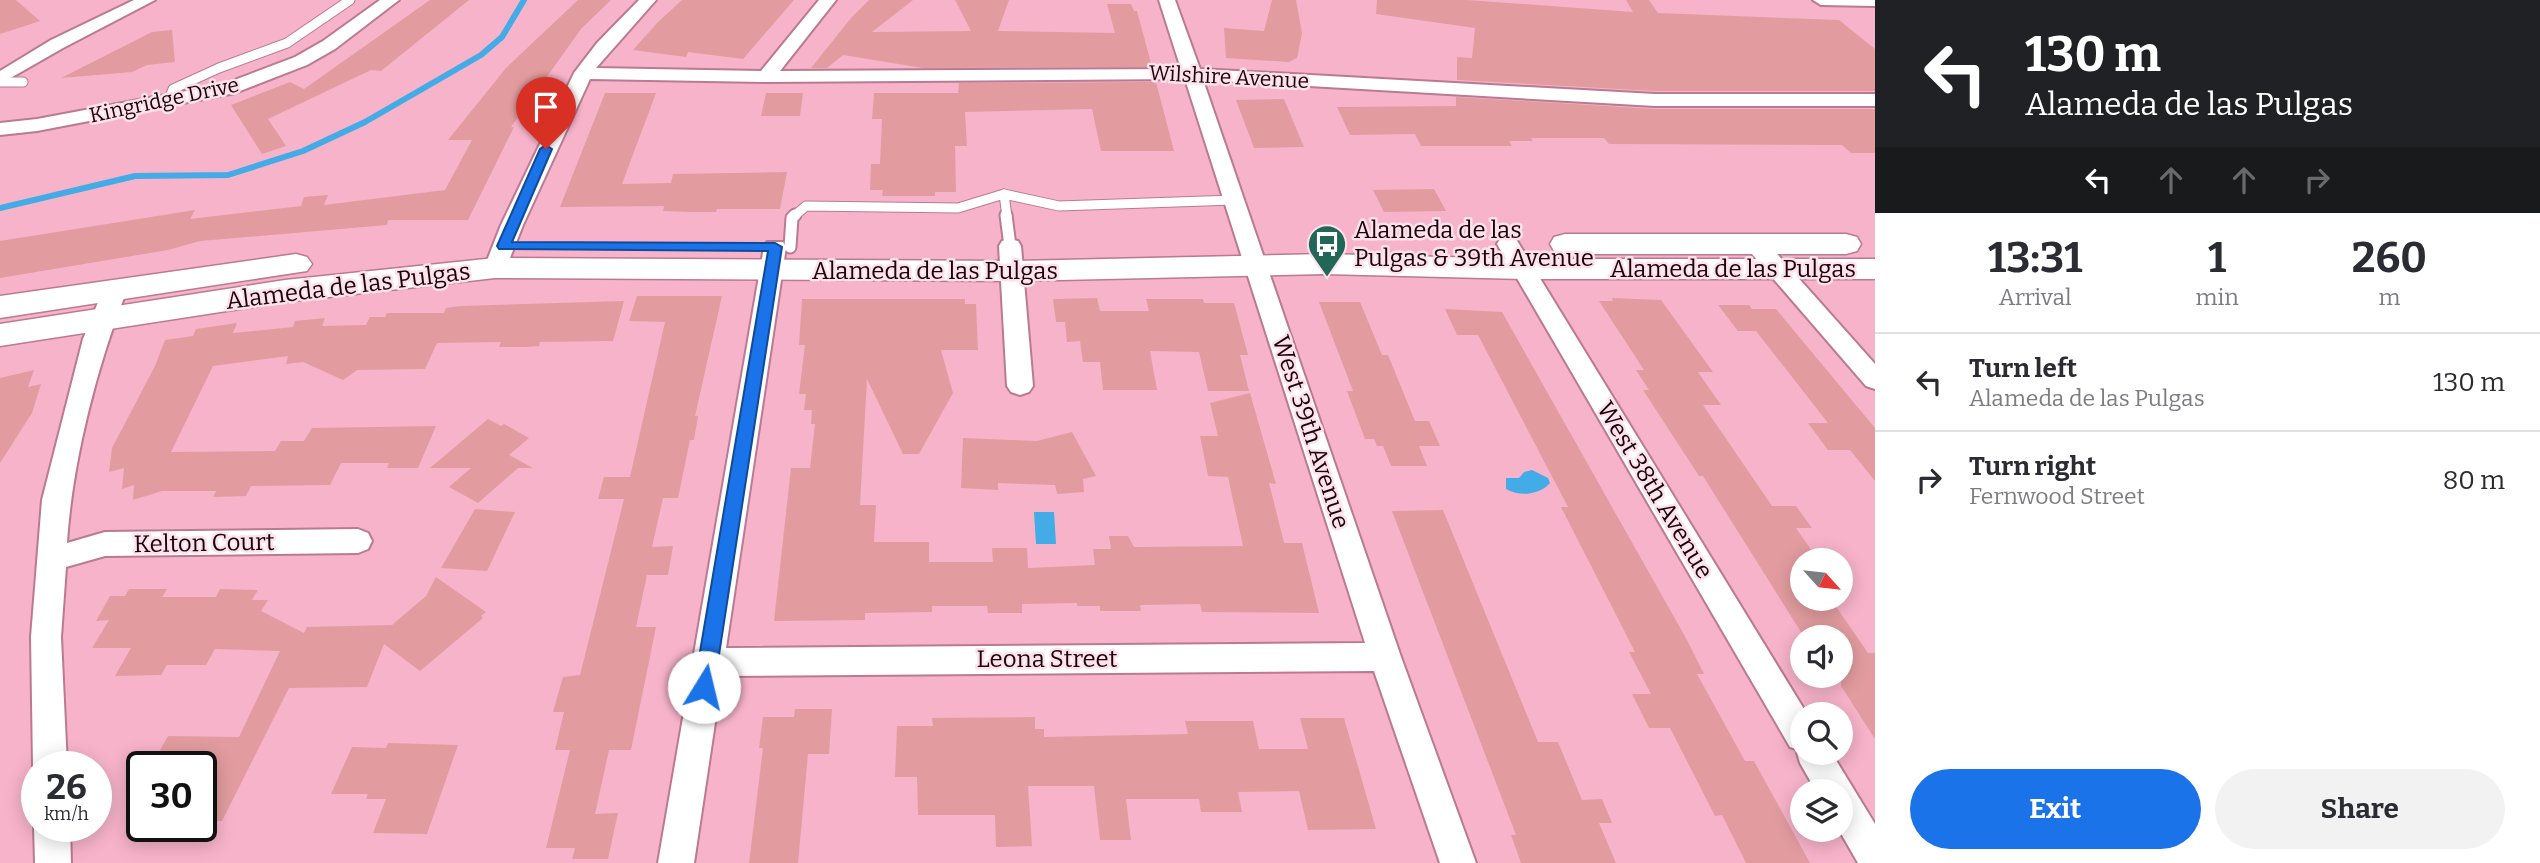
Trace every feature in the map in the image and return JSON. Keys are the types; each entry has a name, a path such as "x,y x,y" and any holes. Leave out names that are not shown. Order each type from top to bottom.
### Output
{"main road":[{"name":"Alameda de las Pulgas","path":"0,307 295,264 499,257 779,255 1012,259 1254,254 1324,264 1515,257 1754,242 1875,245"},
{"name":"Alameda de las Pulgas","path":"0,335 499,257"},
{"name":"Alameda de las Pulgas","path":"1515,257 1777,269 1875,269"}],"street":[{"path":"0,80 57,44 147,0"},
{"name":"Kingridge Drive","path":"0,129 169,102 228,89 301,61 329,45 391,0"},
{"path":"499,257 583,73 603,47 648,0"},
{"path":"766,76 828,0"},
{"name":"West 39th Avenue","path":"1167,0 1254,254 1385,657 1458,863"},
{"path":"1821,0 1875,1"},
{"name":"Wilshire Avenue","path":"583,73 766,76 1191,74 1655,100 1875,100"},
{"path":"1754,242 1875,380"},
{"path":"676,863 779,255"},
{"name":"West 38th Avenue","path":"1515,257 1790,716"},
{"path":"1012,259 1020,386"},
{"path":"50,751 46,637 56,500 101,320 115,290"},
{"name":"Kelton Court","path":"53,559 105,544 358,541"},
{"name":"Leona Street","path":"708,662 1385,657"},
{"path":"1853,820 1875,857"},
{"path":"52,842 53,863"}],"lane":[{"path":"169,102 173,89 219,68 287,43 349,0"},
{"path":"0,80 23,82"},
{"path":"779,255 792,218 806,206 958,208 1004,194 1059,206 1234,200"},
{"path":"1004,194 1012,259"}],"water":[{"path":"1532,470 1548,478 1550,483 1529,494 1506,489 1506,478 1519,478 1524,472"},
{"path":"1034,512 1054,512 1056,544 1036,544"}],"building":[{"path":"0,0 16,0 40,21 0,34"},
{"path":"430,0 469,0 381,71 371,70 268,119 286,146 262,154 231,105 290,82 304,89"},
{"path":"578,0 611,0 581,29 511,127 514,127 468,220 388,220 387,225 200,241 168,250 0,278 0,241 195,210 190,219 301,206 304,197 328,195 324,205 445,190 472,140 448,140 506,68"},
{"path":"682,0 794,0 743,59 688,52 686,57 633,50"},
{"path":"869,0 913,0 872,32 971,31 955,0 1009,0 998,31 1115,33 1107,4 1131,4 1134,11 1137,11 1152,67 923,68 843,55 827,68 811,68"},
{"path":"1272,0 1296,0 1302,33 1297,58 1289,62 1226,58 1224,28 1264,31"},
{"path":"1377,0 1467,0 1633,12 1626,0 1649,0 1658,13 1839,20 1875,49 1875,91 1655,91 1457,80 1457,57 1472,58 1475,28 1376,14"},
{"path":"172,30 175,62 147,65 132,72 61,78 152,32"},
{"path":"1156,82 1174,151 1101,151 1092,109 965,112 967,146 955,146 956,192 935,192 935,196 882,196 883,190 870,190 871,164 880,164 882,119 872,119 874,93 958,93 959,83"},
{"path":"605,93 656,93 622,184 671,183 673,174 787,172 780,209 690,212 663,211 664,206 560,207"},
{"path":"766,93 803,93 800,116 761,116"},
{"path":"1456,97 1655,109 1875,109 1875,153 1851,153 1842,145 1609,144 1604,138 1531,138 1533,141 1509,141 1512,146 1421,146 1415,134 1350,135 1337,107 1456,106"},
{"path":"1284,99 1304,147 1254,148 1236,100"},
{"path":"1434,189 1446,211 1384,212 1373,190"},
{"path":"637,296 722,296 695,416 698,416 694,440 690,440 678,498 663,498 652,547 673,546 668,575 647,575 636,627 656,627 631,750 609,750 595,814 618,813 608,859 572,859 575,848 546,848 570,750 555,750 564,712 553,712 563,677 580,675 624,499 598,499 604,477 630,477 665,322 629,321"},
{"path":"1097,298 1100,311 1149,311 1146,299 1203,299 1204,303 1234,303 1248,355 1240,355 1249,391 1208,391 1199,352 1150,351 1157,390 1103,390 1100,362 1083,362 1080,341 1067,342 1065,322 1056,322 1053,299"},
{"path":"1612,298 1661,300 1713,372 1698,372 1721,405 1703,405 1772,506 1796,506 1812,528 1796,528 1810,548 1790,548 1790,611 1839,611 1849,625 1797,625 1703,476 1699,476 1643,390 1649,390 1636,370 1644,370 1599,301 1613,301"},
{"path":"802,299 965,299 965,304 976,304 978,350 941,350 953,393 919,454 903,454 867,379 860,505 876,505 874,542 929,542 929,562 993,562 992,548 1027,548 1028,568 1095,565 1093,549 1111,549 1109,536 1128,536 1134,547 1243,546 1228,477 1208,476 1200,436 1218,436 1210,403 1250,393 1276,484 1269,483 1284,543 1302,543 1319,613 1202,612 1200,604 1140,605 1141,611 1100,611 1100,606 1077,606 1077,603 1022,604 1022,613 988,613 987,606 932,606 932,612 865,613 865,620 774,621 791,468 810,468 815,424 811,424 812,410 804,410 806,394 799,394 805,345 799,345"},
{"path":"624,301 613,341 540,342 539,346 527,347 499,347 501,342 437,343 425,369 357,370 343,380 303,362 286,364 288,356 213,366 171,452 275,451 281,441 304,441 312,428 436,426 418,468 387,468 389,463 341,463 330,485 251,486 246,496 213,497 216,491 162,491 133,500 134,485 122,489 124,468 109,472 112,448 155,366 165,340 193,336 196,329 237,323 233,333 293,327 295,321 325,318 322,326 366,325 370,317 385,317 387,313 444,313 446,308 460,306"},
{"path":"1319,302 1360,302 1382,355 1388,355 1415,421 1429,421 1440,446 1419,446 1427,466 1391,466 1383,446 1377,446 1374,439 1365,439 1347,391 1353,391"},
{"path":"1718,305 1749,305 1752,309 1776,309 1875,428 1875,481 1850,450 1828,450 1808,423 1828,423 1756,331 1738,331"},
{"path":"1445,309 1502,312 1687,640 1704,674 1697,674 1745,761 1754,761 1790,827 1790,842 1798,842 1810,863 1746,863 1722,815 1715,816 1670,728 1649,728 1632,694 1651,694 1629,652 1635,652 1561,507 1568,507 1478,335 1457,335"},
{"path":"34,370 28,387 41,384 32,413 0,463 0,378"},
{"path":"488,419 501,426 504,424 529,438 509,455 533,468 518,468 478,503 449,487 471,468 430,468"},
{"path":"1072,432 1096,476 1083,479 1084,492 1057,494 1055,485 998,483 998,490 961,488 963,438 1037,441"},
{"path":"475,509 515,512 487,571 441,568"},
{"path":"1443,510 1538,742 1558,742 1582,800 1602,799 1612,823 1599,823 1616,863 1521,863 1511,835 1516,835 1392,511"},
{"path":"436,577 486,612 481,616 483,618 420,671 384,644 367,687 289,688 222,821 217,821 217,751 160,751 168,736 239,737 280,651 215,649 206,665 167,665 161,675 115,676 131,648 92,648 109,620 96,621 110,596 125,596 129,589 167,589 162,597 216,597 220,589 258,590 252,600 268,600 261,611 304,633 307,627 392,625 426,596"},
{"path":"1853,631 1868,653 1875,653 1875,739 1842,688 1853,688"},
{"path":"795,709 832,709 829,754 808,754 798,863 749,863 763,748 759,748 763,717 794,717"},
{"path":"1035,717 1035,729 1044,729 1044,737 1188,734 1185,721 1253,721 1259,749 1308,749 1300,718 1344,718 1376,829 1308,830 1299,791 1238,792 1242,812 1201,812 1199,799 1126,799 1131,840 1100,840 1094,786 1028,786 1032,846 996,847 995,815 918,815 917,777 895,777 897,726 933,726 932,718"},
{"path":"388,743 458,745 427,834 373,833 386,799 366,799 368,794 331,794 352,747 386,748"}],"waterway":[{"path":"0,208 135,176 228,175 303,151 365,122 481,55 502,37 524,0"}],"place":[{"name":"Alameda de las Pulgas & 39th Avenue","path":"1327,278"}],"route":[{"path":"546,149 503,246 775,247 704,687"}]}
